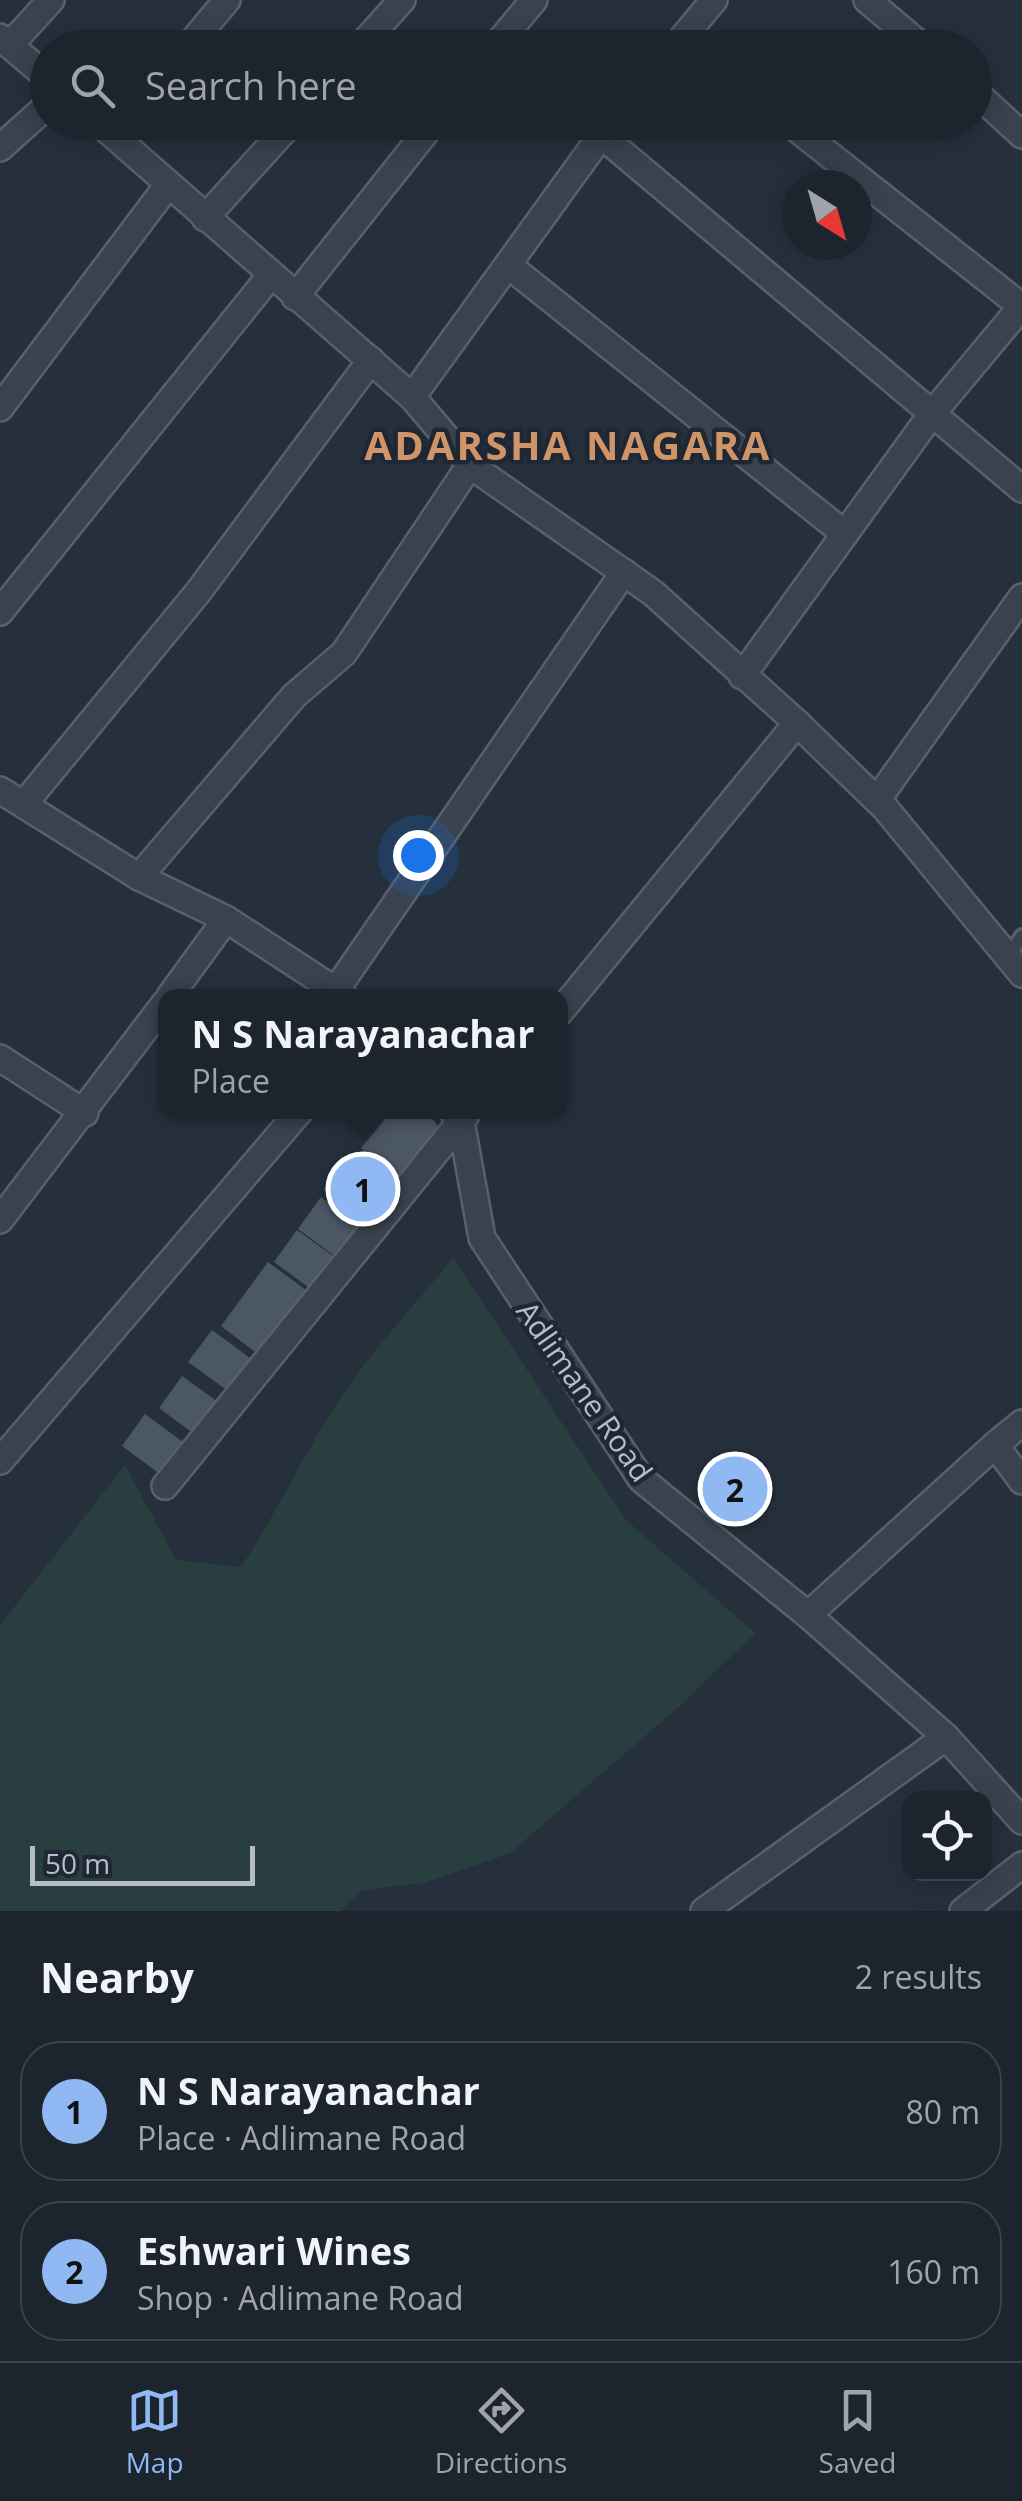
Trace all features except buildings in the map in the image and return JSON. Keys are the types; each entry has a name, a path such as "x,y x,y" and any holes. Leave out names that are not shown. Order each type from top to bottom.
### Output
{"street":[{"path":"30,63 5,41 50,0"},
{"path":"202,30 227,0"},
{"path":"375,30 402,0"},
{"path":"694,30 714,0"},
{"path":"867,0 903,30"},
{"path":"506,30 524,3"},
{"path":"992,108 1022,135"},
{"path":"0,148 30,121"},
{"path":"124,140 205,218 412,397 470,465 653,592 797,723 877,800 1015,966"},
{"path":"205,218 276,140"},
{"path":"294,297 420,140"},
{"path":"412,397 598,140"},
{"path":"619,140 931,415 1022,488"},
{"path":"742,676 931,415 1022,306 811,140"},
{"path":"0,408 168,184"},
{"path":"508,265 845,534"},
{"path":"0,612 270,276"},
{"path":"24,804 199,591 370,360"},
{"path":"139,877 294,696 344,653 470,465"},
{"path":"343,989 624,572"},
{"path":"877,800 1022,597"},
{"path":"568,1002 797,723"},
{"path":"0,790 139,877 226,919 334,989"},
{"path":"176,989 226,919"},
{"path":"0,1220 158,1014"},
{"path":"0,1058 85,1113"},
{"path":"0,1460 292,1119"},
{"path":"165,1486 458,1119"},
{"name":"Adlimane Road","path":"462,1119 482,1238 641,1480 808,1615 946,1736 1022,1820"},
{"path":"808,1615 1022,1423"},
{"path":"995,1445 1022,1481"},
{"path":"704,1911 946,1736"},
{"path":"963,1911 1022,1865"}],"lane":[{"path":"1015,966 1022,936"}],"green space":[{"path":"453,1258 626,1520 755,1633 683,1703 510,1853 424,1883 362,1890 340,1911 0,1911 0,1625 125,1465 176,1560 241,1567 351,1383"}],"place":[{"name":"N S Narayanachar","path":"363,1189"},
{"name":"Eshwari Wines","path":"735,1489"}],"district":[{"name":"ADARSHA NAGARA","path":"568,444"}]}
